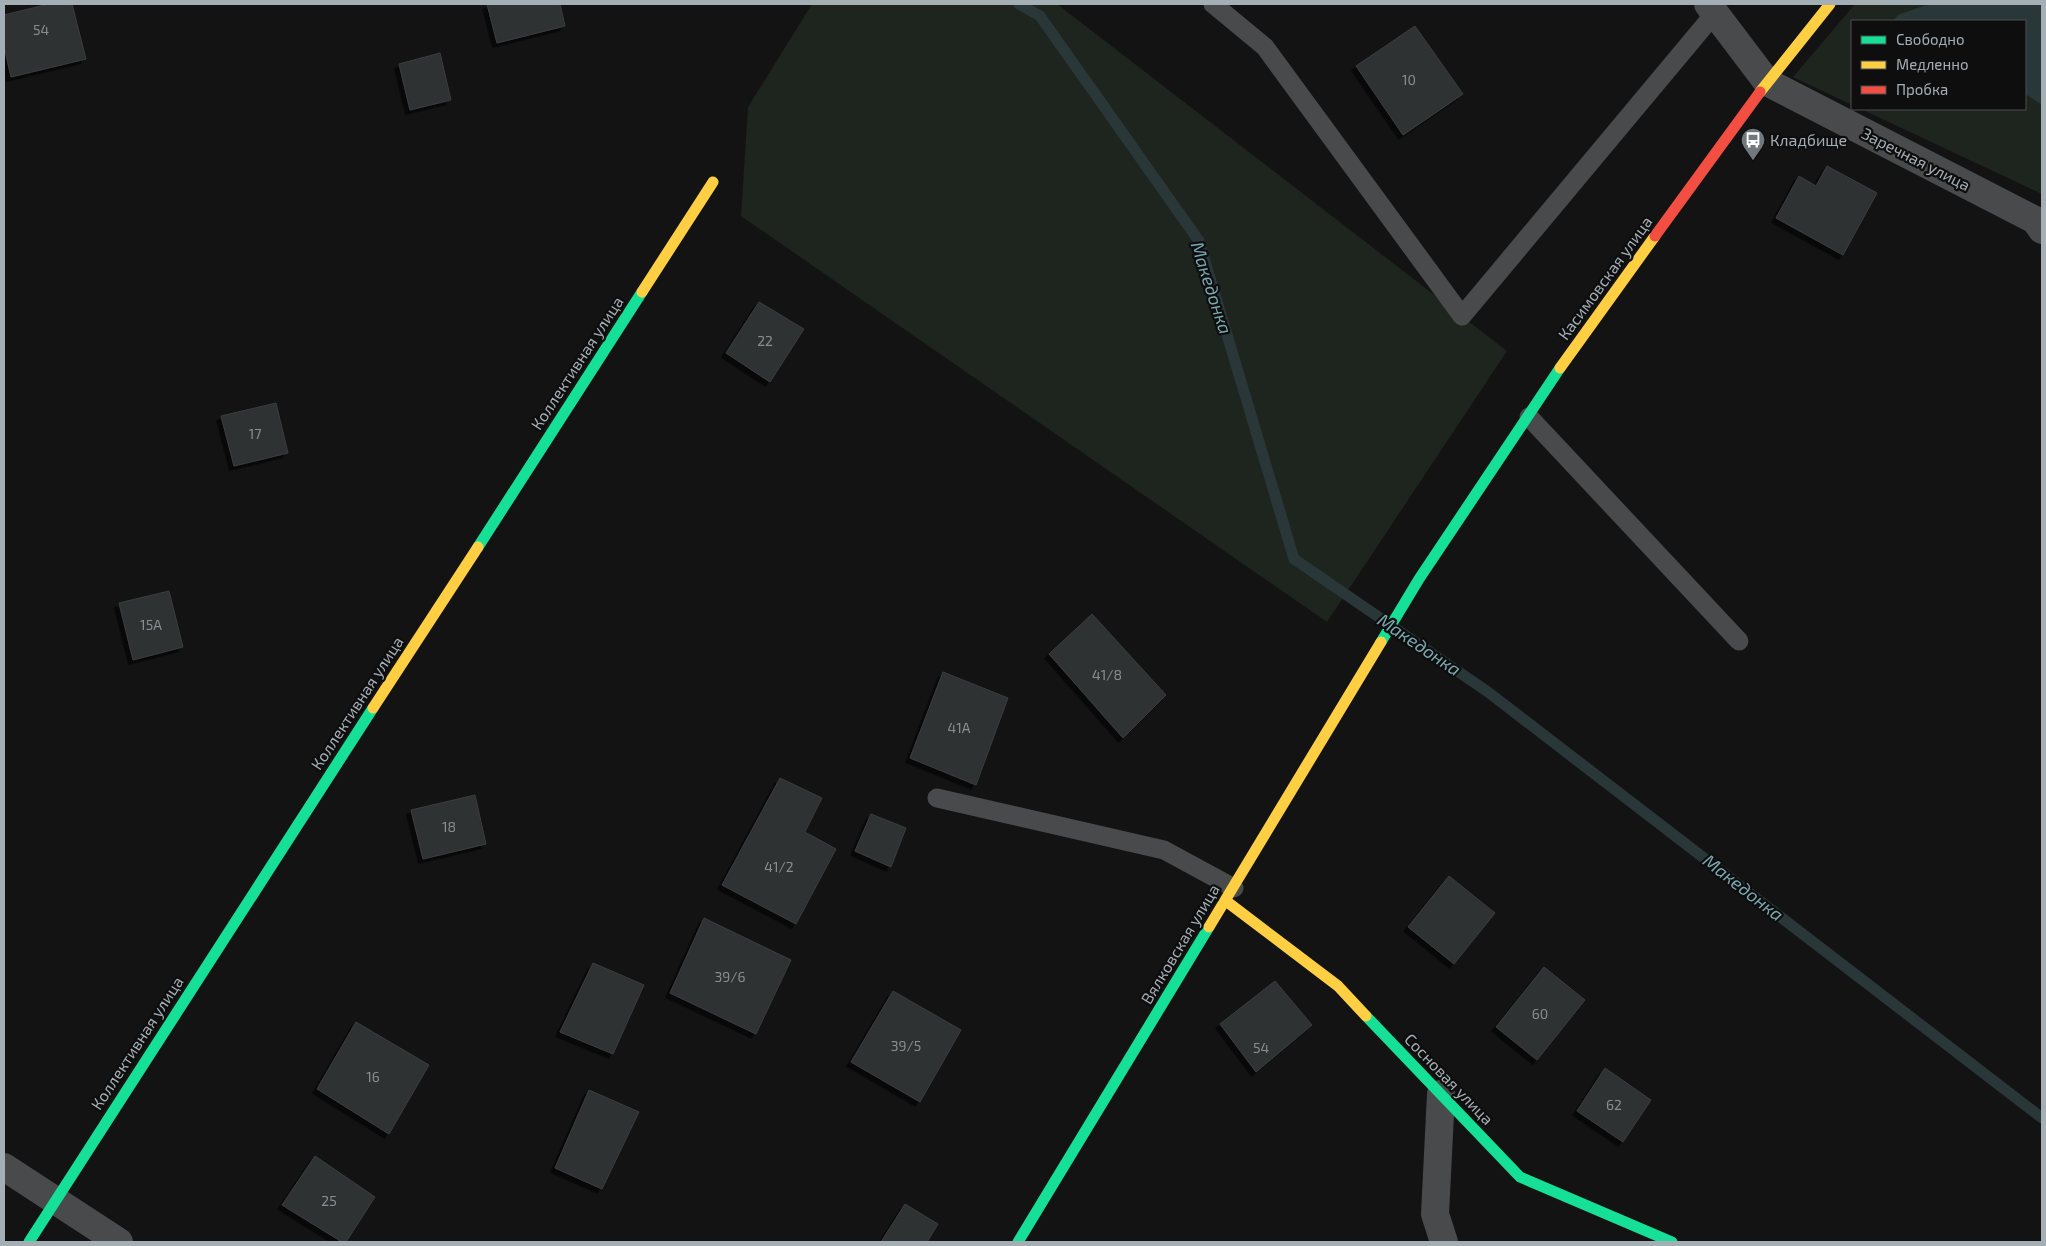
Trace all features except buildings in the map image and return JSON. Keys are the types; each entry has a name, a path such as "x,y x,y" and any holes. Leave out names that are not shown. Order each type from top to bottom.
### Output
{"street":[{"name":"Касимовская улица","path":"1419,580 1578,342 1767,82 1830,4"},
{"name":"Заречная улица","path":"1711,8 1767,82 2035,220 2042,230"},
{"name":"Коллективная улица","path":"29,1242 713,182"},
{"name":"Вялковская улица","path":"1018,1242 1230,895 1419,580"},
{"name":"Сосновая улица","path":"1230,895 1338,986 1520,1177 1672,1242"},
{"path":"1441,1094 1435,1214 1444,1242"},
{"path":"4,1168 119,1242"}],"lane":[{"path":"1213,4 1265,47 1462,316 1711,8"},
{"path":"1529,417 1739,641"},
{"path":"937,798 1164,850 1230,895"}],"shaded area":[{"path":"812,4 1057,4 1507,351 1327,622 741,216 748,107"},
{"path":"1855,4 2042,4 2042,194 1863,110 2026,110 2026,20 1851,20 1851,105 1793,77"},
{"path":"1929,4 2042,4 2042,105 2026,95 2026,20 1894,20 1898,15"}],"waterway":[{"name":"Македонка","path":"1019,4 1040,16 1199,241 1294,559 1488,692 2042,1118"}],"traffic: fast":[{"path":"478,547 642,292"},
{"path":"1381,642 1419,579 1560,368"},
{"path":"29,1242 373,708"},
{"path":"1018,1242 1209,927"},
{"path":"1366,1016 1520,1177 1672,1242"}],"traffic: slow":[{"path":"1760,92 1830,4"},
{"path":"642,292 713,182"},
{"path":"1560,368 1655,236"},
{"path":"373,708 478,547"},
{"path":"1209,927 1381,642"},
{"path":"1226,901 1338,986 1366,1016"}],"traffic: jam":[{"path":"1655,236 1760,92"}],"place":[{"name":"Кладбище","path":"1753,161"}]}
